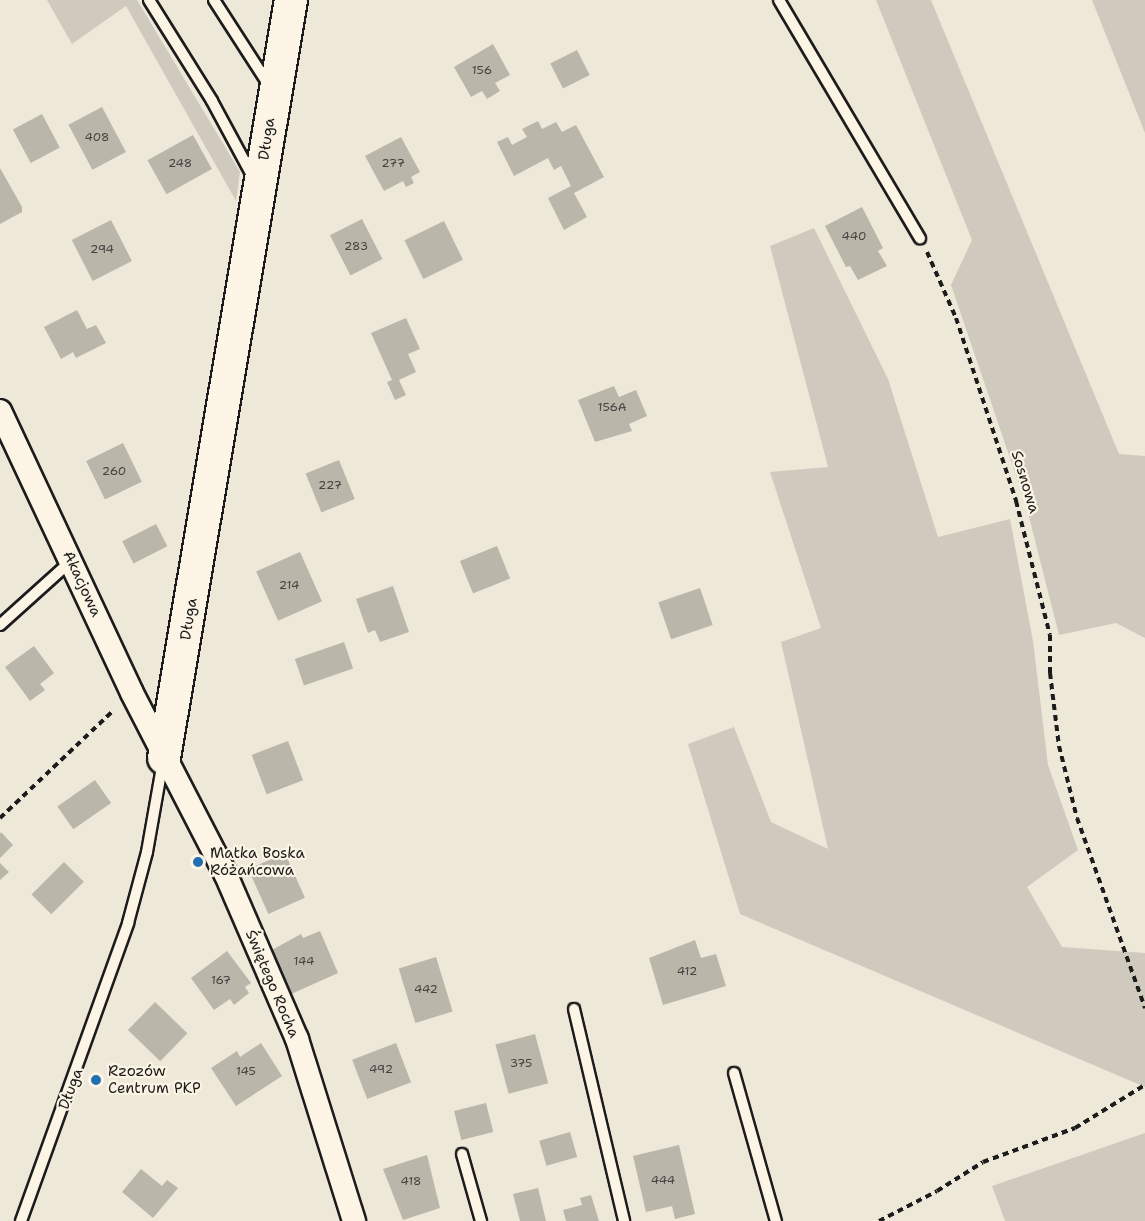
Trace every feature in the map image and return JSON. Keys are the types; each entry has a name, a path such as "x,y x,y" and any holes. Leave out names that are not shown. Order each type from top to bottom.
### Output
{"street":[{"name":"Długa","path":"164,758 260,191 273,92 291,0"},
{"name":"Akacjowa","path":"0,411 164,758"},
{"name":"Świętego Rocha","path":"164,758 226,875 297,1039 354,1221"}],"lane":[{"path":"149,0 212,101 260,191"},
{"path":"214,0 273,92"},
{"path":"779,0 920,238"},
{"path":"0,625 71,561"},
{"name":"Długa","path":"21,1221 86,1048 128,923 147,852 164,758"},
{"path":"574,1009 624,1221"},
{"path":"734,1073 777,1221"},
{"path":"462,1154 480,1221"}],"path":[{"name":"Sosnowa","path":"920,238 956,318 1016,501 1050,635 1050,674 1059,746 1077,818 1145,1008"},
{"path":"0,818 132,693"},
{"path":"879,1221 937,1191 982,1162 1075,1128 1145,1084"}],"shaded area":[{"path":"47,0 137,0 240,172 236,201 126,6 72,44"},
{"path":"876,0 931,0 1119,454 1145,456 1145,638 1116,623 1059,635 1026,505 951,285 972,240"},
{"path":"1092,0 1145,0 1145,133"},
{"path":"814,228 888,379 938,537 1010,519 1033,641 1048,765 1078,850 1027,887 1062,947 1145,953 1145,1087 740,914 688,744 734,727 771,822 828,849 781,642 821,628 770,472 828,467 770,246"},
{"path":"1145,1133 1145,1221 1005,1221 992,1186"}],"building":[{"path":"493,44 510,75 495,83 500,91 487,99 482,91 471,97 454,67"},
{"path":"577,50 590,75 563,89 550,64"},
{"path":"102,107 126,152 92,170 68,125"},
{"path":"42,114 60,148 31,163 13,129"},
{"path":"538,121 542,129 556,122 562,132 576,125 604,177 574,193 587,217 564,230 548,198 571,186 561,166 554,170 548,158 514,176 497,142 508,137 512,145 527,137 522,129"},
{"path":"193,135 212,169 166,194 148,160"},
{"path":"401,137 420,172 411,177 414,183 406,187 403,181 384,191 365,156"},
{"path":"0,168 22,207 22,212 0,224"},
{"path":"862,207 883,248 878,251 887,266 858,280 850,266 846,267 825,226"},
{"path":"362,219 382,259 350,275 330,235"},
{"path":"111,220 132,261 93,281 72,240"},
{"path":"444,221 463,260 423,279 404,240"},
{"path":"77,310 87,329 96,325 106,343 76,358 73,352 61,359 44,327"},
{"path":"406,318 420,349 408,354 416,372 399,380 406,395 395,400 387,382 392,380 371,333"},
{"path":"614,386 619,397 636,390 647,416 629,424 632,431 595,442 578,400"},
{"path":"123,443 142,482 105,500 86,461"},
{"path":"339,460 355,499 321,512 306,473"},
{"path":"156,524 167,546 133,564 122,541"},
{"path":"497,546 510,578 473,593 460,561"},
{"path":"300,552 322,601 278,621 256,572"},
{"path":"393,586 409,632 380,642 375,630 368,633 356,599"},
{"path":"700,588 713,625 671,639 658,602"},
{"path":"344,642 353,668 304,685 295,659"},
{"path":"34,646 54,673 40,684 45,690 30,701 5,667"},
{"path":"288,741 303,780 267,794 252,755"},
{"path":"95,780 111,803 73,829 57,806"},
{"path":"1,832 13,845 0,858 0,834"},
{"path":"285,853 305,898 268,914 248,869"},
{"path":"64,862 84,882 51,914 31,895"},
{"path":"0,863 9,872 0,880"},
{"path":"320,931 338,973 289,995 270,951 301,934 303,938"},
{"path":"695,940 701,958 716,954 726,986 663,1005 649,958"},
{"path":"227,951 251,983 245,987 249,993 234,1005 230,999 214,1010 191,978"},
{"path":"436,957 453,1012 415,1023 399,968"},
{"path":"155,1002 187,1033 160,1061 128,1030"},
{"path":"535,1034 548,1083 509,1094 495,1045"},
{"path":"261,1043 282,1076 236,1106 211,1068 237,1051 240,1057"},
{"path":"396,1043 411,1082 367,1099 352,1060"},
{"path":"486,1103 493,1132 461,1140 454,1111"},
{"path":"570,1132 577,1157 546,1166 539,1141"},
{"path":"679,1145 695,1214 675,1219 672,1206 646,1212 633,1156"},
{"path":"427,1155 440,1208 403,1220 383,1169"},
{"path":"141,1169 162,1186 167,1180 178,1188 153,1218 122,1192"},
{"path":"538,1188 546,1221 520,1221 513,1194"},
{"path":"591,1195 599,1221 566,1221 563,1210 582,1205 580,1198"}],"place":[{"name":"Matka Boska Różańcowa","path":"198,862"},
{"name":"Rzozów Centrum PKP","path":"96,1080"}]}
